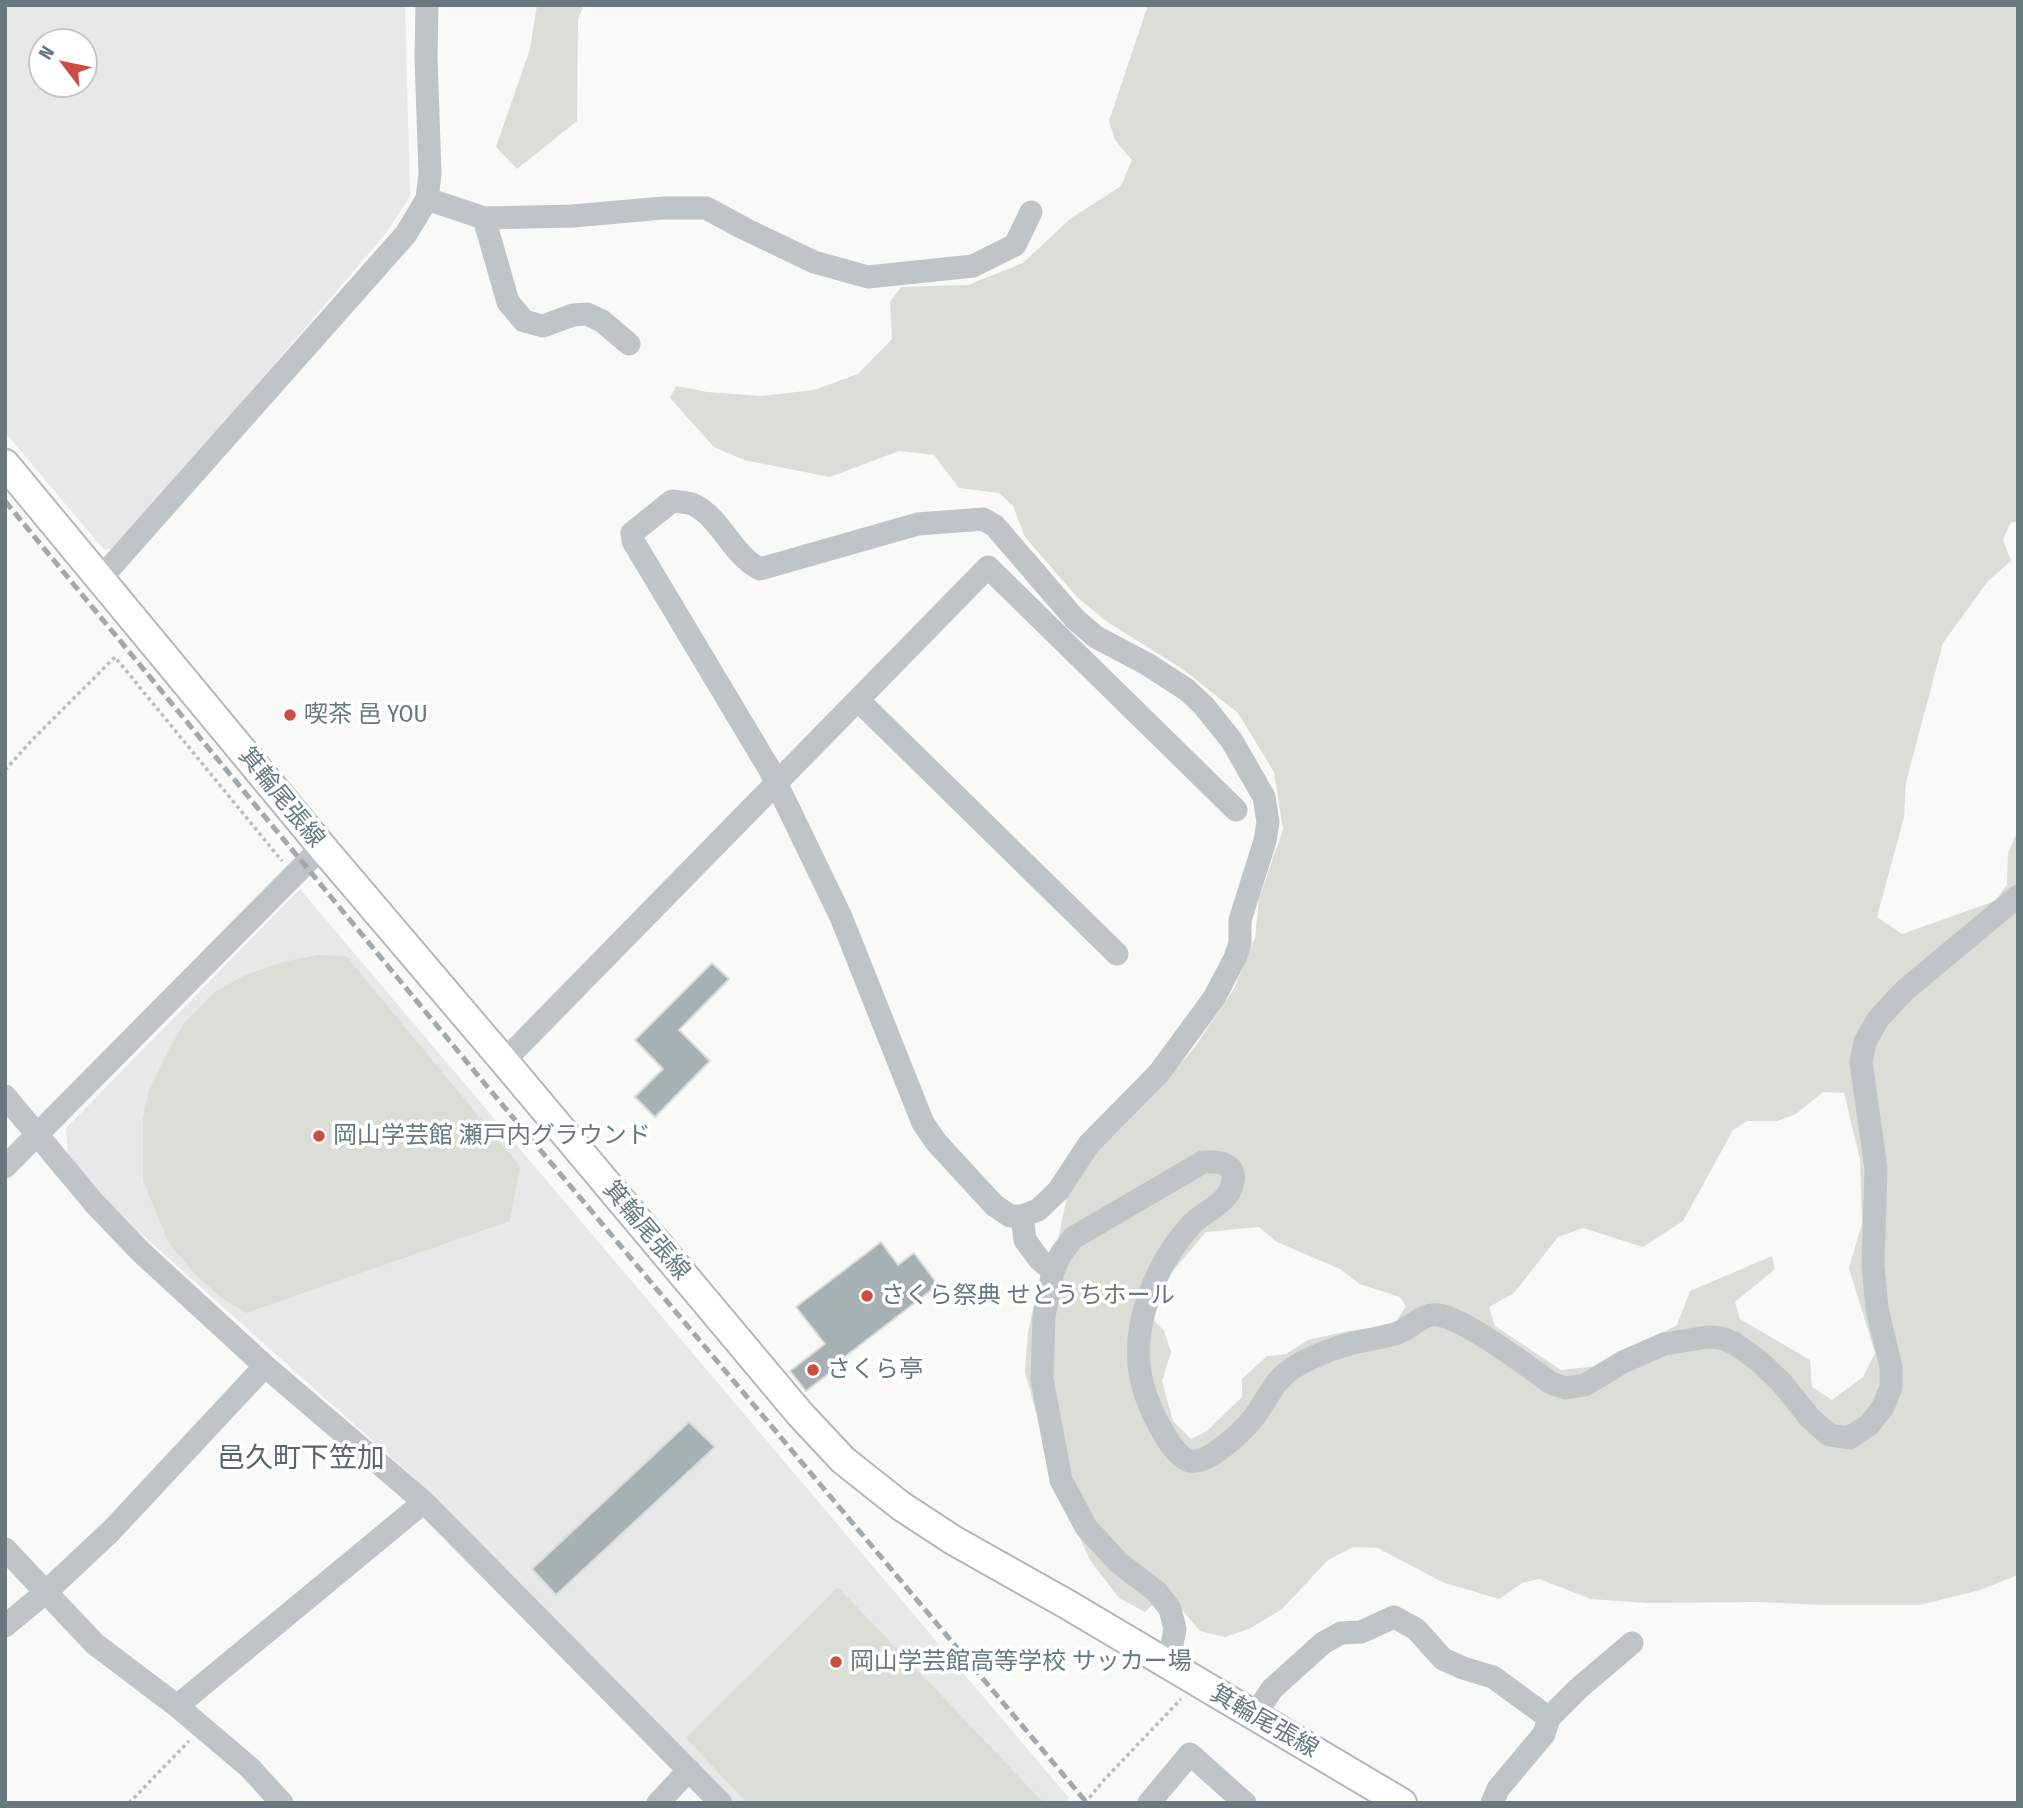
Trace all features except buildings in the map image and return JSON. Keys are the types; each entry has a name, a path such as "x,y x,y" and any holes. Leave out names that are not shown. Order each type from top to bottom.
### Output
{"main road":[{"name":"箕輪尾張線","path":"5,464 322,847 800,1415 843,1460 901,1506 953,1540 1070,1606 1402,1803"}],"street":[{"path":"101,578 406,234 427,199 430,164 427,5"},
{"path":"427,199 484,218 706,208 814,262 868,277 973,266 1015,245 1031,212"},
{"path":"484,218 508,302 524,321 543,326 573,315 587,314 602,321 629,344"},
{"path":"673,501 692,504 707,513 748,563 760,569 918,524 983,519 995,526 1086,628 1187,690 1204,706 1231,741 1264,797 1268,822 1265,841 1240,919 1240,943 1214,998 1159,1073 1088,1143 1058,1191 1038,1210 1022,1216 1010,1216 994,1205 936,1142 923,1123 841,917 770,770 633,541 632,533 673,501"},
{"path":"504,1061 988,568 1236,810"},
{"path":"859,701 1117,954"},
{"path":"5,1167 322,847"},
{"path":"1165,1663 1170,1654 1175,1629 1170,1609 1157,1592 1118,1562 1086,1527 1061,1480 1042,1379 1044,1315 1053,1271 1073,1238 1203,1162 1221,1161 1229,1167 1233,1176 1232,1188 1220,1203 1192,1223 1169,1253 1152,1287 1143,1314 1139,1353 1141,1376 1148,1399 1160,1429 1175,1450 1188,1461 1200,1461 1213,1455 1237,1435 1289,1370 1350,1343 1402,1331 1420,1319 1434,1314 1448,1316 1468,1327 1551,1383 1565,1388 1585,1385 1623,1362 1664,1344 1708,1337 1721,1338 1734,1343 1759,1361 1781,1382 1810,1418 1829,1435 1849,1438 1869,1425 1882,1407 1891,1387 1891,1367 1877,1309 1873,1266 1876,1169 1861,1062 1865,1042 1878,1019 1905,990 2018,896"},
{"path":"5,1096 95,1204 142,1253 265,1366 424,1502 721,1803"},
{"path":"1022,1216 1025,1240 1039,1259 1053,1271"},
{"path":"5,1626 111,1531 265,1366"},
{"path":"177,1706 424,1502"},
{"path":"5,1549 95,1644 177,1706 250,1768 282,1803"},
{"path":"1254,1716 1272,1689 1323,1643 1341,1633 1361,1632 1394,1617 1416,1629 1443,1659 1493,1677 1549,1718"},
{"path":"1492,1803 1499,1789 1544,1734 1549,1718 1579,1688 1632,1643"},
{"path":"1149,1803 1190,1754 1245,1803"},
{"path":"658,1803 689,1770"}],"path":[{"path":"5,770 115,657 294,875"},
{"path":"1085,1803 1197,1682"},
{"path":"129,1803 190,1740 199,1725"}],"shaded area":[{"path":"5,5 405,5 410,196 387,232 117,548 104,550 5,432"},
{"path":"537,5 584,5 578,19 577,121 517,169 496,147 530,49"},
{"path":"1146,5 2018,5 2018,521 2010,523 2003,540 2011,561 1988,581 1943,643 1906,782 1904,817 1877,917 1902,934 1995,901 2007,885 2008,853 2018,830 2018,1575 1980,1590 1919,1605 1647,1603 1591,1599 1539,1579 1522,1583 1499,1599 1442,1582 1378,1548 1353,1547 1328,1560 1282,1609 1249,1629 1225,1637 1200,1631 1171,1597 1160,1597 1145,1612 1119,1598 1090,1560 1054,1482 1025,1371 1028,1333 1038,1285 1057,1245 1070,1182 1192,1051 1234,989 1255,938 1259,899 1283,829 1274,772 1238,713 1184,670 1106,621 1077,597 1025,537 1013,506 999,493 959,488 934,455 899,451 830,477 744,460 714,447 670,398 676,386 707,392 761,396 814,390 858,374 892,339 890,302 901,287 968,285 1023,263 1070,219 1121,186 1132,160 1115,140 1109,121","holes":["1823,1092 1844,1093 1860,1159 1862,1223 1849,1268 1875,1353 1863,1377 1832,1400 1812,1387 1810,1360 1740,1319 1735,1302 1775,1269 1772,1256 1690,1291 1677,1325 1598,1366 1561,1370 1495,1326 1489,1307 1514,1293 1558,1237 1583,1228 1643,1247 1683,1221 1733,1130 1747,1121 1777,1121 1796,1114","1259,1227 1277,1242 1340,1269 1360,1284 1400,1297 1406,1306 1394,1325 1308,1340 1286,1354 1267,1356 1242,1379 1242,1397 1207,1431 1191,1439 1173,1421 1162,1381 1171,1352 1164,1331 1153,1319 1166,1279 1206,1232"]},
{"path":"300,889 1069,1798 1064,1803 734,1803 430,1492 121,1216 68,1154 66,1128"},
{"name":"岡山学芸館 瀬戸内グラウンド","path":"318,955 346,956 520,1166 510,1221 246,1313 219,1296 196,1275 169,1243 143,1181 143,1118 149,1090 168,1051 185,1022 213,993 245,975 283,962"},
{"name":"岡山学芸館高等学校 サッカー場","path":"838,1587 1044,1803 747,1803 686,1738"}],"railway":[{"path":"5,501 485,1084 1087,1803"}],"place":[{"name":"喫茶 邑 YOU","path":"290,715"},
{"name":"岡山学芸館 瀬戸内グラウンド","path":"319,1136"},
{"name":"さくら祭典 せとうちホール","path":"867,1296"},
{"name":"さくら亭","path":"813,1370"},
{"name":"岡山学芸館高等学校 サッカー場","path":"836,1662"}],"district":[{"name":"邑久町下笠加","path":"301,1459"}]}
